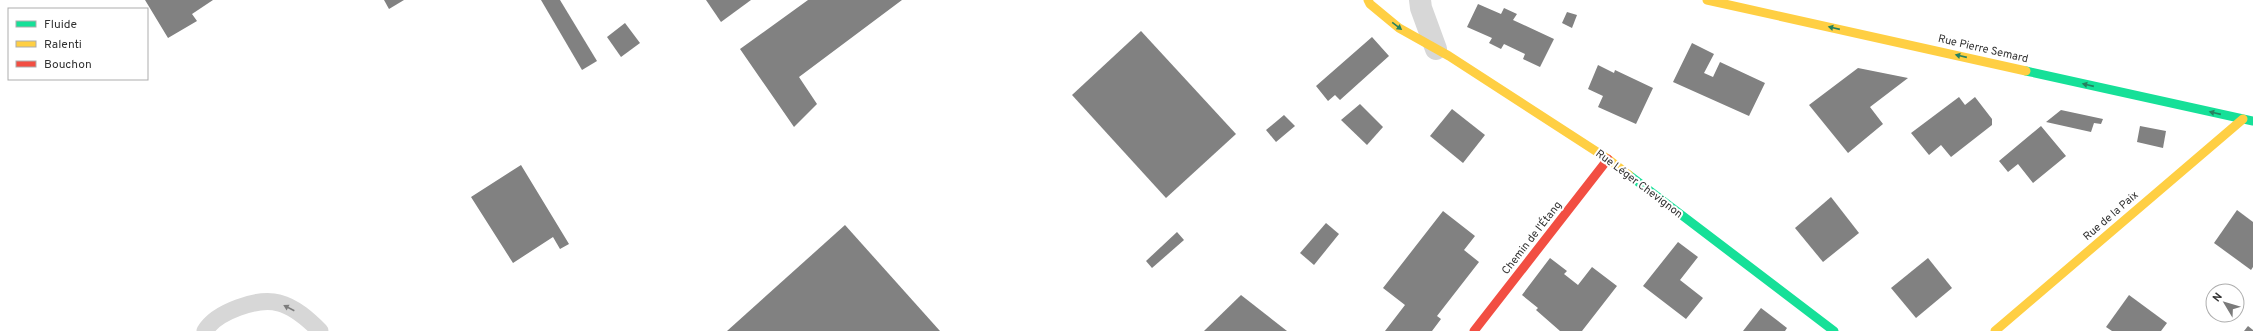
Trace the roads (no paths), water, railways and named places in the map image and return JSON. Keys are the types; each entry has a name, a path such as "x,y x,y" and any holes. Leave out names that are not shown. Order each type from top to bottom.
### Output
{"street":[{"name":"Rue Léger Chevignon","path":"1368,0 1370,4 1399,28 1436,49 1608,159 1834,331"},
{"path":"1420,0 1436,49"},
{"name":"Rue Pierre Semard","path":"1707,0 2253,121"},
{"name":"Rue de la Paix","path":"1995,331 2243,119"},
{"name":"Chemin de l'Étang","path":"1474,331 1608,159"}],"lane":[{"path":"205,331 225,313 252,304 279,303 305,317 320,331"}]}
